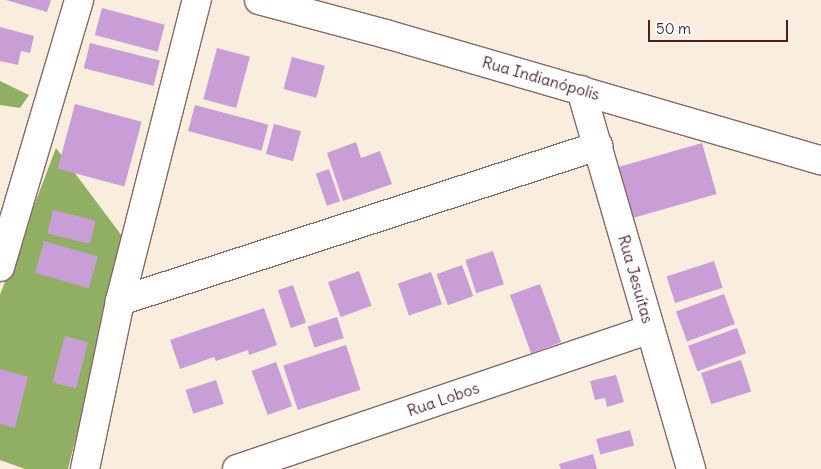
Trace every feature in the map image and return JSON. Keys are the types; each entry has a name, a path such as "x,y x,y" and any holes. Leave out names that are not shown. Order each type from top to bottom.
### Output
{"street":[{"path":"0,267 79,0"},
{"path":"85,469 120,301 197,0"},
{"name":"Rua Indianópolis","path":"259,0 386,34 821,160"},
{"name":"Rua Jesuítas","path":"581,90 691,469"},
{"path":"120,301 598,146"},
{"name":"Rua Lobos","path":"237,469 650,329"}],"green space":[{"path":"0,81 29,95 20,108 0,105"},
{"path":"56,148 122,236 119,268 68,469 25,469 0,460 0,295"}],"building":[{"path":"6,0 51,0 47,12"},
{"path":"102,8 165,25 158,52 95,35"},
{"path":"0,27 34,36 30,53 21,51 18,65 0,61"},
{"path":"90,43 160,60 154,86 84,68"},
{"path":"217,48 250,57 236,108 203,99"},
{"path":"292,57 325,66 316,98 283,89"},
{"path":"75,104 142,122 124,187 58,169"},
{"path":"195,105 268,125 261,151 188,131"},
{"path":"274,124 301,131 293,161 266,154"},
{"path":"356,142 361,158 380,151 392,184 343,201 327,153"},
{"path":"702,143 717,194 633,218 618,167"},
{"path":"329,169 340,201 327,206 316,174"},
{"path":"53,210 96,221 90,244 47,233"},
{"path":"44,241 98,256 89,288 35,273"},
{"path":"493,251 504,284 476,293 465,260"},
{"path":"714,261 723,288 675,303 666,276"},
{"path":"462,265 473,296 448,305 437,274"},
{"path":"359,271 372,306 341,317 328,282"},
{"path":"431,272 442,304 409,316 398,283"},
{"path":"540,284 561,342 531,353 510,295"},
{"path":"293,285 306,323 291,328 278,290"},
{"path":"724,294 735,324 687,342 676,311"},
{"path":"264,308 277,345 249,355 248,350 216,361 214,357 180,369 170,340"},
{"path":"337,317 344,338 314,348 308,327"},
{"path":"737,328 746,353 697,371 688,346"},
{"path":"65,336 88,342 76,389 53,382"},
{"path":"346,345 361,390 298,410 283,365"},
{"path":"741,360 751,391 711,404 701,373"},
{"path":"276,362 292,406 268,415 252,371"},
{"path":"0,369 28,377 15,428 0,424"},
{"path":"616,375 624,402 607,407 605,398 595,400 590,381"},
{"path":"216,380 224,404 193,414 186,390"},
{"path":"630,430 634,445 600,455 596,439"},
{"path":"593,454 597,469 561,469 559,464"}]}
